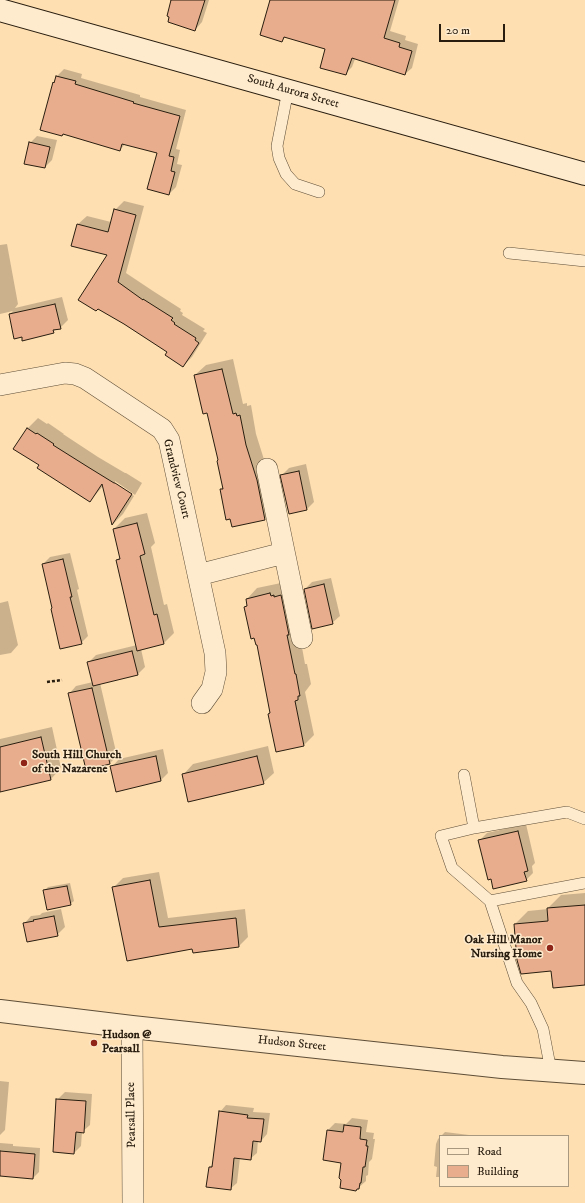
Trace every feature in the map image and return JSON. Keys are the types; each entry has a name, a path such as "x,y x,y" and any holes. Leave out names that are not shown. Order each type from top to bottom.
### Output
{"main road":[{"name":"South Aurora Street","path":"0,10 585,174"},
{"name":"Hudson Street","path":"0,1011 132,1027 502,1067 585,1073"}],"street":[{"name":"Grandview Court","path":"0,386 65,373 75,374 85,378 162,429 169,440 215,653 216,672 212,689 202,702"},
{"path":"267,469 302,638"},
{"path":"198,575 284,553"},
{"name":"Pearsall Place","path":"132,1027 134,1203"}],"lane":[{"path":"288,90 277,146 279,158 286,174 295,184 319,192"},
{"path":"509,252 585,261"},
{"path":"464,775 474,828"},
{"path":"551,1071 544,1029 531,1003 517,983 490,901 452,868 441,836 474,828 567,812 585,819"},
{"path":"490,901 585,883"}],"path":[{"path":"46,682 62,680"}],"building":[{"path":"171,0 205,0 195,31 168,22 169,17 167,16"},
{"path":"270,0 395,0 384,38 400,43 399,47 412,51 405,75 352,58 346,75 320,68 325,49 284,37 282,42 260,35"},
{"path":"56,76 76,81 75,84 134,102 133,103 180,116 169,156 174,157 171,171 175,172 169,195 147,189 157,153 122,144 120,151 63,134 62,136 40,130"},
{"path":"29,142 50,147 45,168 24,164"},
{"path":"114,209 136,215 118,282 143,300 173,318 171,320 175,323 174,324 196,338 195,340 199,343 183,367 165,355 167,352 124,324 98,309 96,311 78,300 107,255 71,246 77,224 108,232"},
{"path":"55,304 61,329 53,330 54,333 22,341 22,337 14,339 9,314"},
{"path":"222,369 233,414 236,413 237,416 240,415 246,445 257,480 265,520 232,527 230,519 226,520 220,489 223,489 218,460 207,413 203,414 194,375"},
{"path":"27,428 132,494 112,525 102,484 90,502 37,468 39,465 13,449"},
{"path":"299,471 307,510 289,514 280,475"},
{"path":"137,523 145,554 140,556 154,615 157,614 164,644 137,651 116,560 120,559 113,529"},
{"path":"63,559 72,597 70,597 82,644 60,649 42,564"},
{"path":"324,584 333,624 312,629 304,589"},
{"path":"270,593 271,596 274,595 274,597 281,595 289,635 287,635 300,696 298,696 298,700 295,701 304,746 276,752 268,714 270,713 257,645 254,638 251,639 244,607 247,606 246,599"},
{"path":"132,651 138,675 93,686 87,662"},
{"path":"92,688 110,764 86,770 68,693"},
{"name":"South Hill Church of the Nazarene","path":"41,737 51,780 0,792 0,747"},
{"path":"156,756 161,781 116,792 110,766"},
{"path":"257,756 264,784 188,802 182,774"},
{"path":"518,831 528,871 524,872 527,881 493,889 491,879 488,880 478,840"},
{"path":"150,880 159,927 236,918 239,947 193,953 192,949 127,961 112,887"},
{"path":"67,886 71,905 47,910 43,890"},
{"name":"Oak Hill Manor Nursing Home","path":"585,905 585,985 553,988 551,971 521,974 517,960 514,924 548,921 547,908"},
{"path":"54,916 58,936 27,942 23,923"},
{"path":"56,1099 86,1101 84,1133 76,1132 74,1154 53,1152"},
{"path":"219,1111 248,1115 247,1118 264,1119 261,1142 253,1141 251,1160 234,1158 231,1190 206,1187 209,1167 212,1167"},
{"path":"344,1125 361,1127 360,1139 367,1140 366,1146 368,1146 365,1167 363,1167 359,1189 356,1191 340,1188 341,1180 339,1178 341,1163 323,1160 327,1130 343,1132"},
{"path":"0,1151 35,1154 33,1179 0,1176"}],"place":[{"name":"South Hill Church of the Nazarene","path":"24,763"},
{"name":"Oak Hill Manor Nursing Home","path":"550,948"},
{"name":"Hudson @ Pearsall","path":"94,1043"}]}
